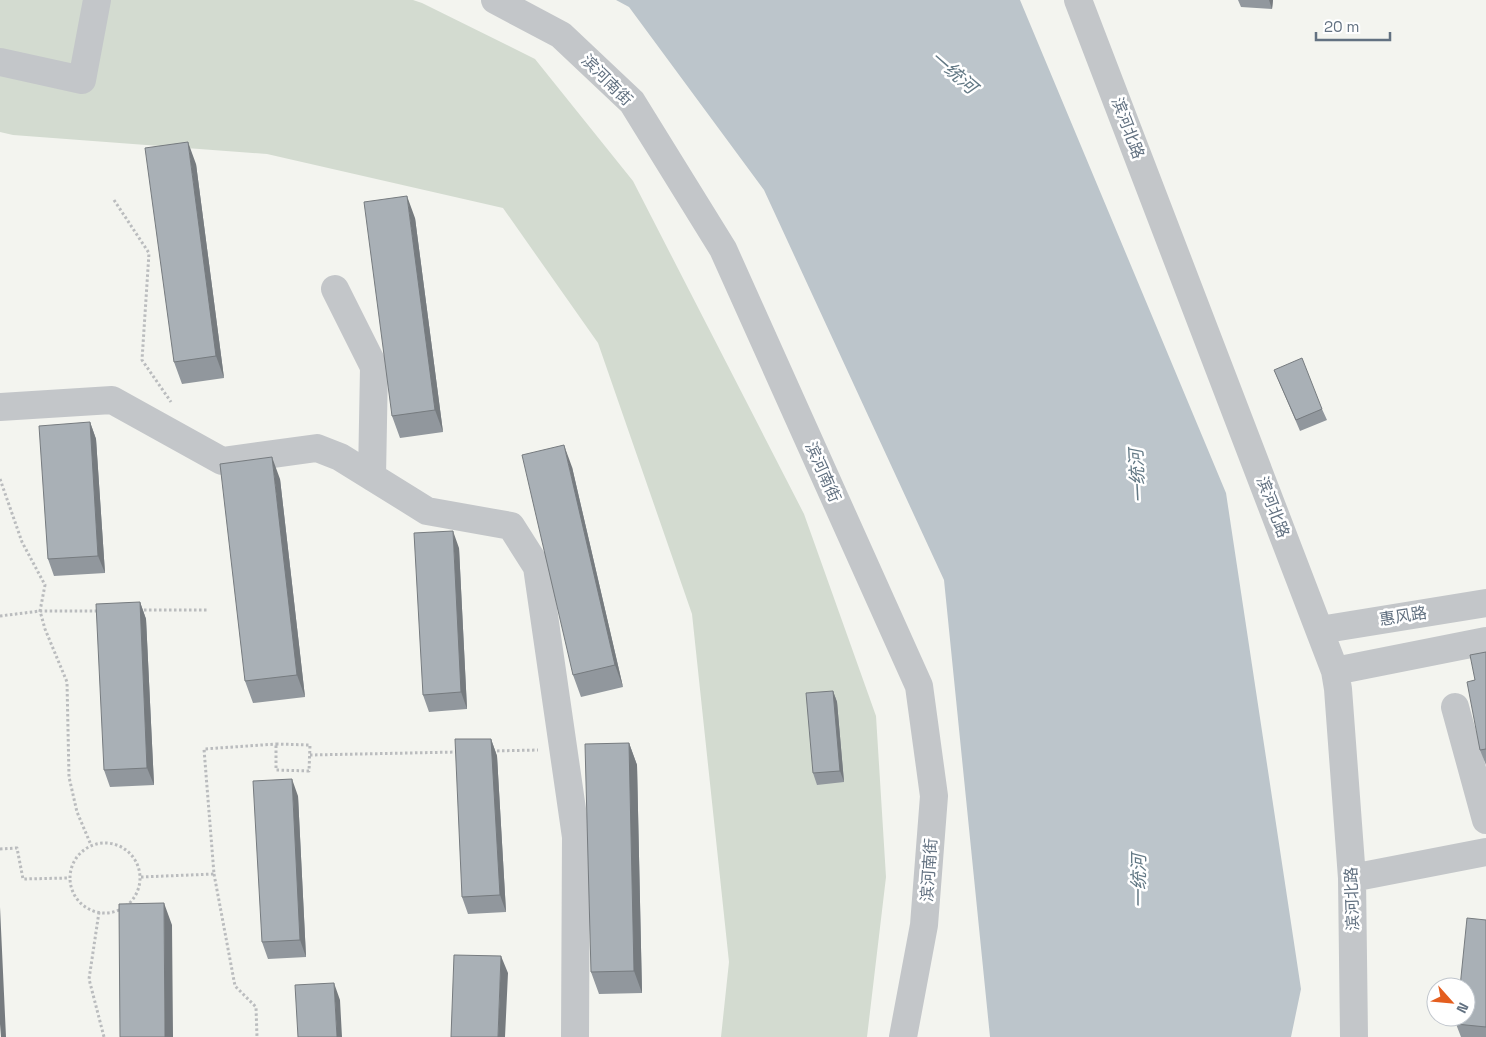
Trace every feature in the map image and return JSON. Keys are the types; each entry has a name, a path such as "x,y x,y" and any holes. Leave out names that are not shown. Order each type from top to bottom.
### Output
{"street":[{"path":"0,62 82,80 97,0"},
{"name":"滨河南街","path":"495,0 561,35 632,102 723,249 919,686 934,796 924,925 903,1037"},
{"name":"滨河北路","path":"1078,0 1335,671 1338,689 1352,878 1354,1037"},
{"path":"335,289 374,367 372,477"},
{"path":"0,407 112,400 222,461 317,448 340,457 427,511 511,526 537,567 576,837 575,1037"},
{"name":"惠风路","path":"1320,630 1486,603"},
{"path":"1335,671 1486,641"},
{"path":"1455,707 1486,820"},
{"path":"1352,878 1486,852"}],"path":[{"path":"114,200 149,253 142,360 178,412 173,434"},
{"path":"0,479 22,542 45,585 40,611 45,629 67,682 69,778 77,812 91,845"},
{"path":"129,610 209,610"},
{"path":"0,616 40,611 109,611"},
{"path":"256,1037 256,1007 235,986 214,874 204,749 276,744 310,745 309,771 276,770 276,744"},
{"path":"486,751 564,750"},
{"path":"310,754 466,752"},
{"path":"104,842 118,845 129,852 137,863 141,876 138,890 131,902 119,910 106,914 92,911 80,904 72,892 69,878 72,865 79,853 91,845 104,842"},
{"path":"0,849 17,848 23,879 69,878"},
{"path":"141,876 214,874"},
{"path":"99,912 89,979 104,1037"}],"shaded area":[{"path":"0,0 413,0 535,59 633,181 804,514 876,716 886,877 867,1037 721,1037 729,962 692,614 598,343 503,208 267,154 13,135 0,132"}],"water":[{"name":"一统河","path":"616,0 1020,0 1226,493 1301,989 1291,1037 990,1037 944,580 764,190 629,7"}],"building":[{"path":"188,142 216,356 174,362 145,148"},
{"path":"407,196 435,410 392,416 364,202"},
{"path":"1302,358 1322,409 1296,420 1274,370"},
{"path":"90,422 98,556 48,559 39,426"},
{"path":"564,445 615,665 573,675 522,455"},
{"path":"272,457 297,675 245,681 220,464"},
{"path":"453,531 461,692 423,695 414,533"},
{"path":"140,602 147,768 104,770 96,604"},
{"path":"1486,652 1486,749 1480,750 1467,682 1475,680 1470,655"},
{"path":"833,691 840,771 813,773 806,693"},
{"path":"455,739 491,739 500,895 462,897"},
{"path":"629,743 634,971 591,972 585,744"},
{"path":"292,779 300,940 262,942 253,781"},
{"path":"164,903 165,1037 120,1037 119,904"},
{"path":"1467,918 1486,920 1486,1027 1476,1026 1476,977 1461,977"},
{"path":"454,955 501,956 498,1037 451,1037"},
{"path":"334,983 337,1037 298,1037 295,985"}]}
